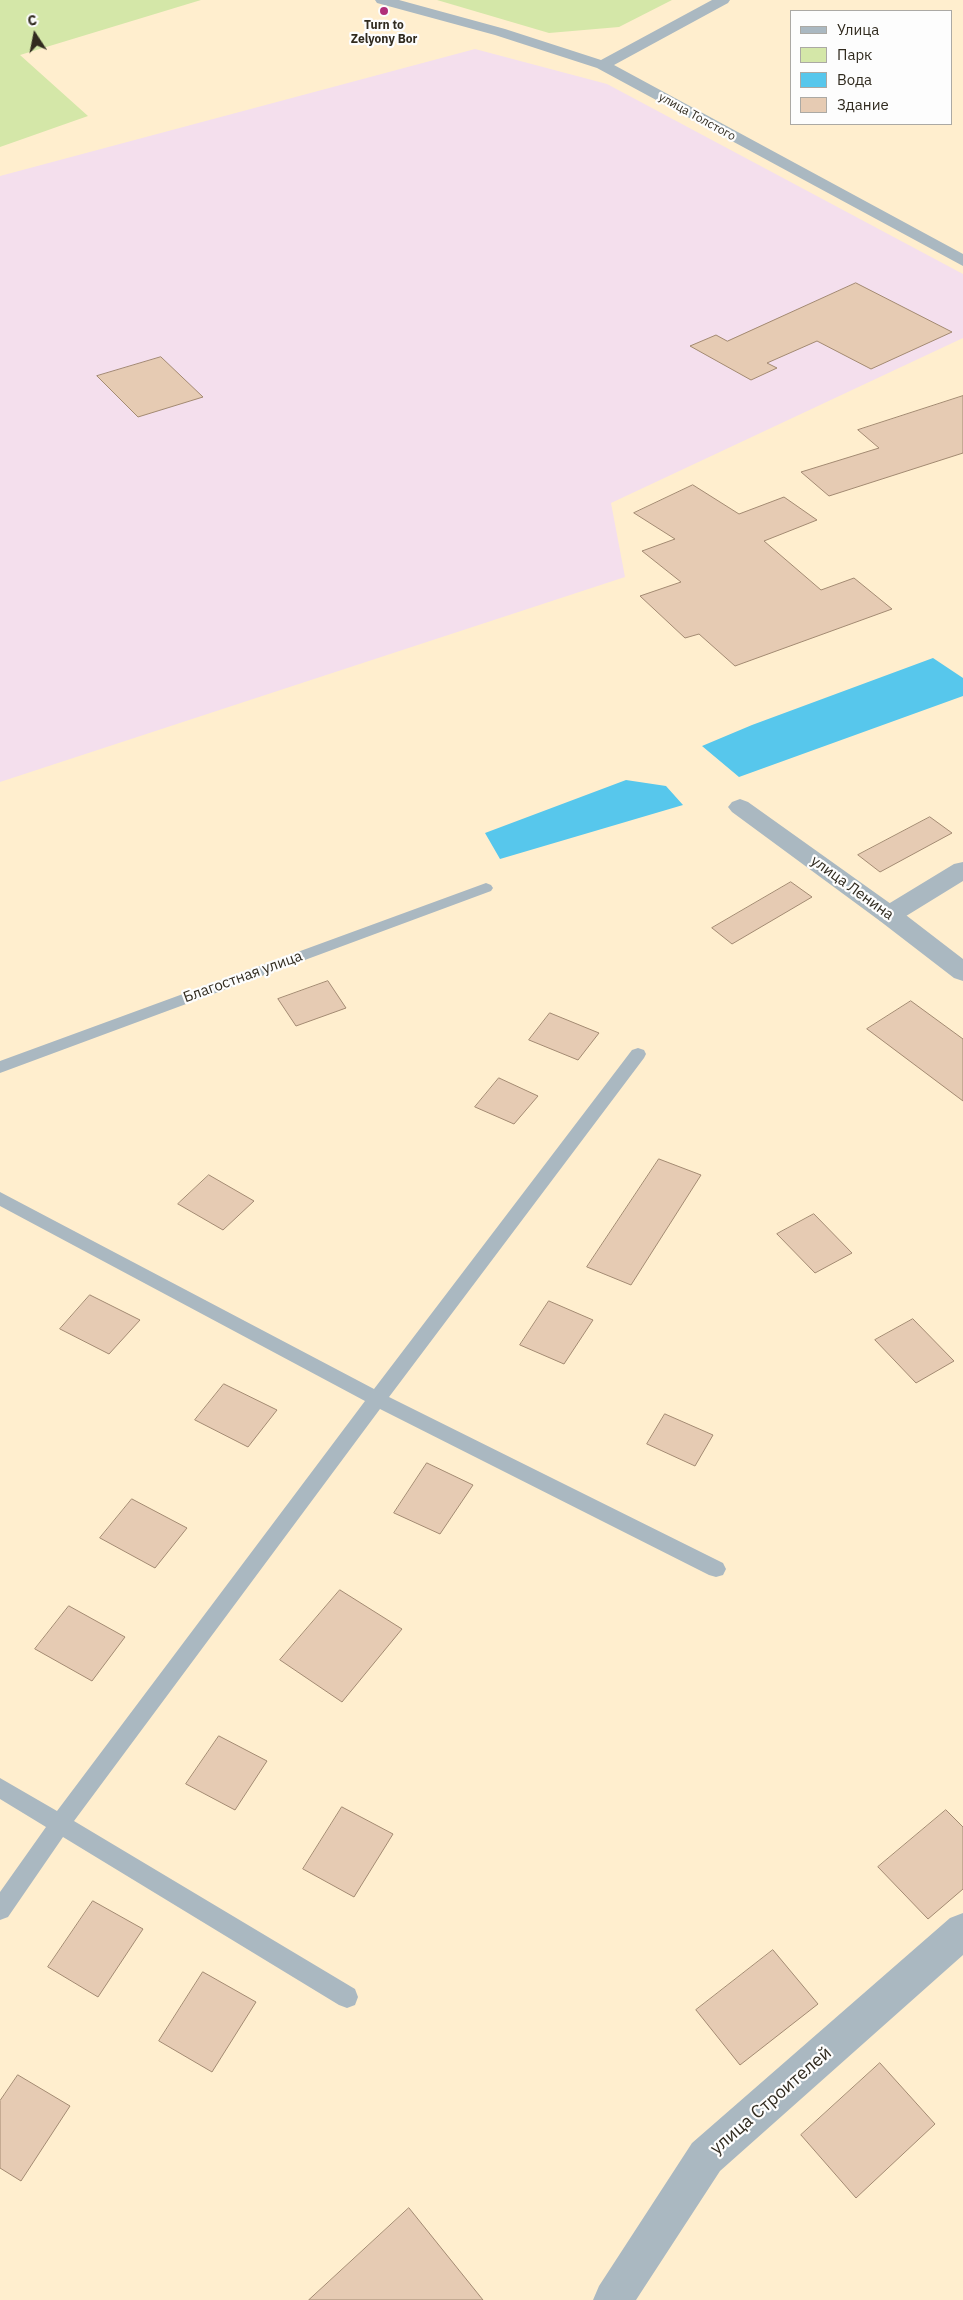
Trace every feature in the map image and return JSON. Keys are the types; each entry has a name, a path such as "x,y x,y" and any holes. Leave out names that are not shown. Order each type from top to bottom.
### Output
{"street":[{"name":"улица Толстого","path":"382,0 416,8 602,65 963,261"},
{"path":"602,65 723,0"},
{"name":"улица Ленина","path":"740,807 889,914 963,972"},
{"path":"889,914 963,870"},
{"name":"улица Строителей","path":"613,2300 706,2157 963,1931"}],"lane":[{"name":"Благостная улица","path":"0,1067 486,888"},
{"path":"0,1910 60,1824 377,1399 638,1054"},
{"path":"0,1198 377,1399 716,1569"},
{"path":"0,1788 348,1997"}],"shaded area":[{"path":"475,49 607,84 963,274 963,338 611,503 625,577 0,782 0,176"}],"green space":[{"path":"0,0 201,0 20,55 88,116 0,147"},
{"path":"437,0 672,0 619,27 549,33"}],"water":[{"path":"933,658 963,678 963,696 739,777 702,746 752,725"},
{"path":"626,780 666,786 683,805 500,859 485,833"}],"building":[{"path":"856,283 952,332 871,369 817,341 767,363 777,368 751,380 690,346 716,335 727,341"},
{"path":"161,357 203,397 138,417 97,376"},
{"path":"963,396 963,453 829,496 801,472 879,448 858,430"},
{"path":"693,485 739,514 784,497 817,520 764,541 821,590 854,578 892,609 735,666 699,634 685,638 640,596 681,582 642,551 675,539 634,513"},
{"path":"930,817 952,833 880,872 858,855"},
{"path":"791,882 812,897 732,944 712,928"},
{"path":"328,981 346,1008 296,1026 278,999"},
{"path":"911,1001 963,1039 963,1101 867,1029"},
{"path":"550,1013 599,1033 578,1060 529,1040"},
{"path":"499,1078 538,1096 514,1124 475,1107"},
{"path":"659,1159 701,1175 631,1285 587,1267"},
{"path":"209,1175 254,1201 223,1230 178,1204"},
{"path":"814,1214 852,1253 815,1273 777,1234"},
{"path":"90,1295 140,1320 109,1354 60,1329"},
{"path":"549,1301 593,1320 564,1364 520,1345"},
{"path":"913,1319 954,1361 916,1383 875,1340"},
{"path":"224,1384 277,1410 248,1447 195,1420"},
{"path":"665,1414 713,1435 695,1466 647,1444"},
{"path":"427,1463 473,1485 440,1534 394,1513"},
{"path":"132,1499 187,1528 155,1568 100,1538"},
{"path":"340,1590 402,1629 342,1702 280,1660"},
{"path":"69,1606 125,1637 92,1681 35,1649"},
{"path":"219,1736 267,1761 235,1810 186,1784"},
{"path":"342,1807 393,1834 354,1897 303,1869"},
{"path":"946,1810 963,1827 963,1889 928,1919 878,1867"},
{"path":"93,1901 143,1929 98,1997 48,1967"},
{"path":"773,1950 818,2004 740,2065 696,2010"},
{"path":"203,1972 256,2002 212,2072 159,2041"},
{"path":"880,2063 935,2124 856,2198 801,2135"},
{"path":"18,2075 70,2106 21,2181 0,2168 0,2101"},
{"path":"409,2208 483,2300 309,2300"}],"place":[{"name":"Turn to Zelyony Bor","path":"384,11"}]}
